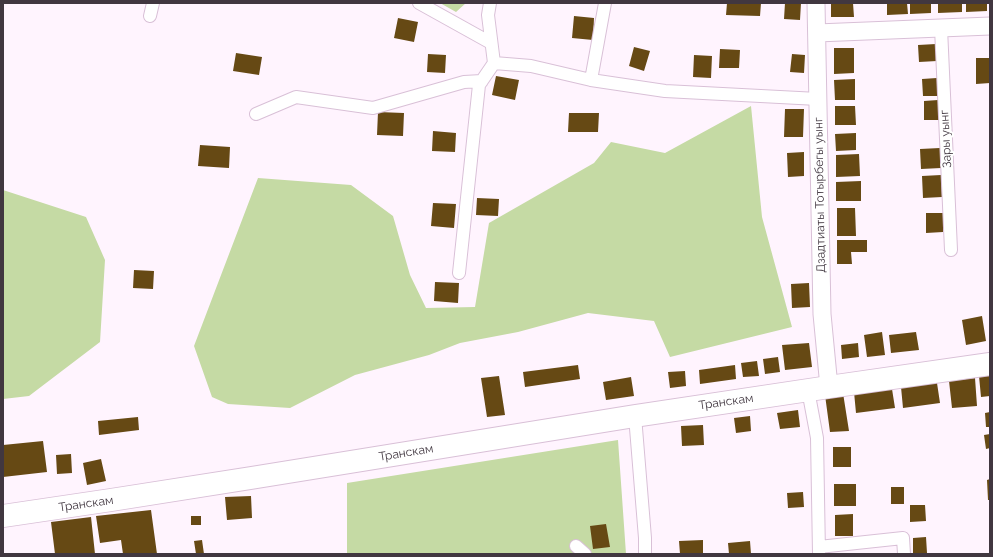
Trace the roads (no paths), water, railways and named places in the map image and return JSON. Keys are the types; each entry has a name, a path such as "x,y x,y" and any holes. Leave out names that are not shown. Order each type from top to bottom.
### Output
{"highway":[{"name":"Транскам","path":"3,516 252,478 634,416 990,364"}],"street":[{"path":"150,16 154,3"},
{"path":"419,3 491,43"},
{"path":"459,273 479,85 494,63 488,15 490,3"},
{"path":"591,80 605,3"},
{"name":"Дзадтиаты Тотырбегы уынг","path":"816,3 822,314 817,438 819,550 904,538 904,554"},
{"path":"817,33 990,26"},
{"name":"Зары уынг","path":"941,28 951,250"},
{"path":"494,63 532,66 591,80 665,91 818,99"},
{"path":"256,114 296,97 373,108 464,82 482,81"},
{"path":"634,416 645,538 645,554"}]}
